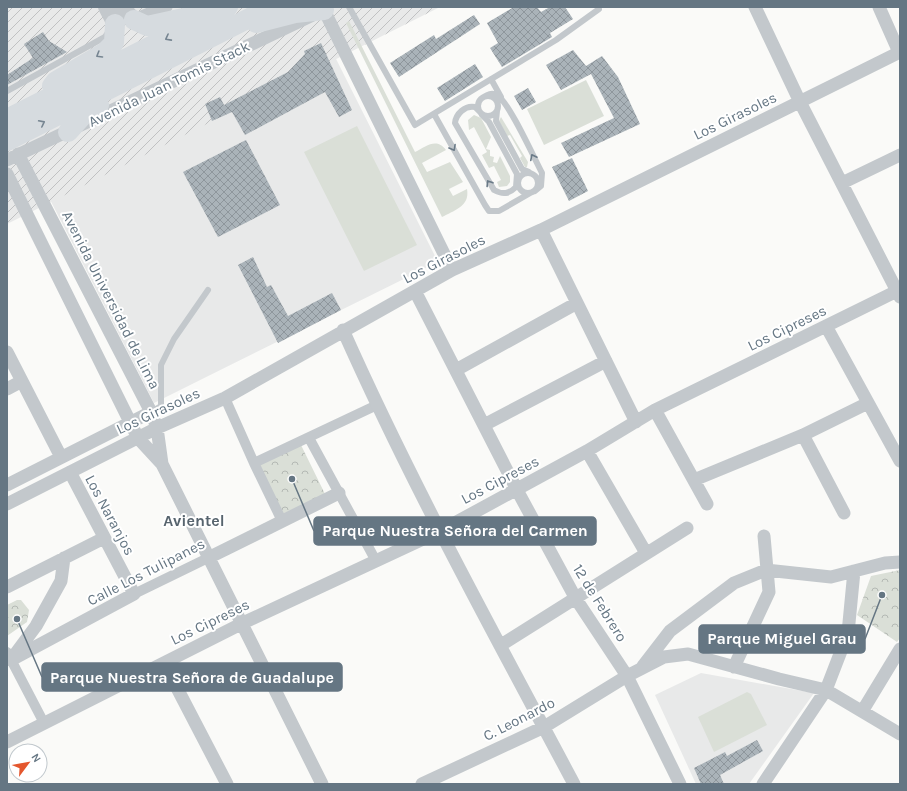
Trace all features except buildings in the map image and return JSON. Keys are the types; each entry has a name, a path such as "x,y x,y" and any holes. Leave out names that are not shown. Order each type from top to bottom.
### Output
{"main road":[{"name":"Avenida Juan Tomis Stack","path":"11,152 180,54 270,7"},
{"path":"212,37 268,19 328,8"},
{"path":"7,107 56,81 109,48 114,43 119,14 147,26 188,16 222,10"},
{"path":"7,120 222,10"},
{"path":"68,132 86,112 128,88 180,54"},
{"path":"40,103 56,81"}],"street":[{"path":"119,14 166,7"},
{"path":"756,7 800,102 898,294"},
{"path":"879,7 900,52"},
{"path":"328,8 452,270"},
{"name":"Avenida Juan Tomis Stack","path":"11,152 68,132 328,8"},
{"name":"Los Girasoles","path":"7,504 157,428 225,398 343,330 452,270 541,230 900,52"},
{"name":"Avenida Universidad de Lima","path":"11,152 151,412 157,428 162,464"},
{"path":"842,183 900,155"},
{"name":"Avenida Universidad de Lima","path":"7,174 138,438 162,464 210,557 322,784"},
{"path":"541,230 636,422"},
{"name":"12 de Febrero","path":"415,291 517,490 576,599 627,676 680,784"},
{"name":"Los Cipreses","path":"7,742 243,624 440,531 587,451 655,410 826,326 898,294"},
{"path":"456,370 577,302"},
{"path":"826,326 900,461"},
{"path":"343,330 377,405 440,531 574,784"},
{"path":"7,352 61,457"},
{"path":"484,425 606,361"},
{"path":"7,389 22,381"},
{"path":"225,398 282,521"},
{"path":"694,480 803,436 868,403"},
{"path":"254,463 377,405"},
{"path":"655,410 707,504"},
{"path":"7,485 151,412"},
{"path":"803,436 844,513"},
{"path":"309,438 376,561"},
{"path":"587,451 646,553"},
{"name":"Los Naranjos","path":"70,472 134,594"},
{"name":"Calle Los Tulipanes","path":"9,656 339,493"},
{"path":"501,645 687,528"},
{"path":"734,667 769,592 764,536"},
{"path":"7,588 104,538"},
{"path":"44,723 9,656 36,626 61,581 64,558"},
{"path":"641,669 670,631 734,583 766,570 831,577 885,563 900,562"},
{"path":"763,784 826,690 848,633 854,571"},
{"path":"863,710 900,649"},
{"name":"C. Leonardo","path":"422,784 544,727 627,676 664,657 688,654 826,690 863,710 900,734"},
{"path":"164,663 227,784"}],"lane":[{"path":"349,7 415,125 556,40 599,9 598,7"},
{"path":"7,91 33,73 105,37 119,14"},
{"path":"434,114 484,205 489,211 499,211 534,191 541,186 542,173 491,79"},
{"path":"481,114 478,106 482,98 494,94 506,105"},
{"path":"482,98 489,96 495,98 498,105 496,121 522,169 535,175 538,181 534,191"},
{"path":"529,172 522,174 518,183 512,191 506,194 500,194 494,190 462,136 456,123 458,114 472,106 475,106 489,122 513,167 518,183 523,191 534,191"},
{"path":"481,114 492,116 497,111"},
{"path":"151,412 161,406 161,366 174,339 208,290"}],"shaded area":[{"path":"7,7 440,7 7,224"},
{"path":"323,33 435,256 432,265 154,403 38,176"},
{"path":"701,673 814,693 749,784 696,784 655,695"}],"green space":[{"path":"349,21 415,152 431,144 438,144 446,150 422,163 427,172 450,162 463,182 449,189 453,196 467,189 466,200 456,210 442,217 346,23"},
{"path":"586,80 604,116 544,145 527,109"},
{"path":"474,115 481,118 491,137 486,149 490,150 490,156 494,157 493,162 497,163 500,156 510,176 510,182 507,186 499,187 497,182 501,180 494,166 489,168 482,155 487,152 474,127 469,130 468,120"},
{"path":"501,117 528,162 527,167 525,167 520,158 522,156 510,135 507,136 499,121"},
{"path":"357,126 417,245 364,271 304,152"},
{"path":"301,445 325,494 283,514 259,465"},
{"path":"900,570 900,638 897,642 857,615 871,576"},
{"path":"17,600 21,600 29,610 27,622 7,636 7,605"},
{"path":"747,692 751,694 767,725 714,752 698,717"}],"place":[{"name":"Parque Nuestra Señora del Carmen","path":"292,479"},
{"name":"Parque Miguel Grau","path":"882,595"},
{"name":"Parque Nuestra Señora de Guadalupe","path":"17,619"}],"district":[{"name":"Avientel","path":"194,520"}]}
